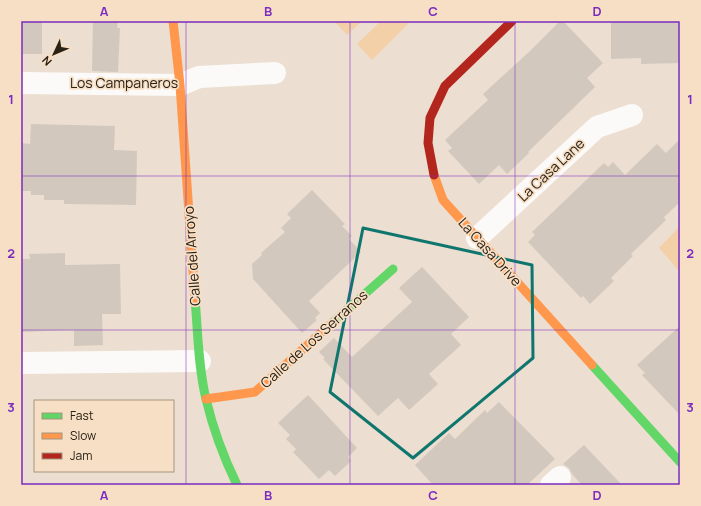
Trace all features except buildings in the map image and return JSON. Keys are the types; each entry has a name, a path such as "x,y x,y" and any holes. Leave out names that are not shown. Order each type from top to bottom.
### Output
{"street":[{"name":"Calle del Arroyo","path":"173,21 180,85 200,361 206,399 224,458 237,485"},
{"name":"La Casa Drive","path":"512,21 445,86 430,118 428,144 432,171 443,200 680,462"},
{"name":"Los Campaneros","path":"21,83 180,85 199,77 275,73"},
{"name":"La Casa Lane","path":"477,238 597,127 632,115"},
{"name":"Calle de Los Serranos","path":"206,399 255,392 393,269"},
{"path":"21,363 200,361"}],"highlighted area":[{"path":"363,228 532,265 533,358 413,458 330,392"}],"shaded area":[{"path":"334,21 362,21 347,35"},
{"path":"381,21 405,21 408,24 372,60 357,44"},
{"path":"680,226 680,272 659,248"}],"traffic: fast":[{"path":"332,323 393,269"},
{"path":"195,299 203,387 219,443 237,485"},
{"path":"592,365 680,462"}],"traffic: slow":[{"path":"173,21 180,85 195,299"},
{"path":"434,175 443,200 592,365"},
{"path":"206,399 255,392 332,323"}],"traffic: jam":[{"path":"434,175 428,143 430,118 445,86 512,21"}]}
